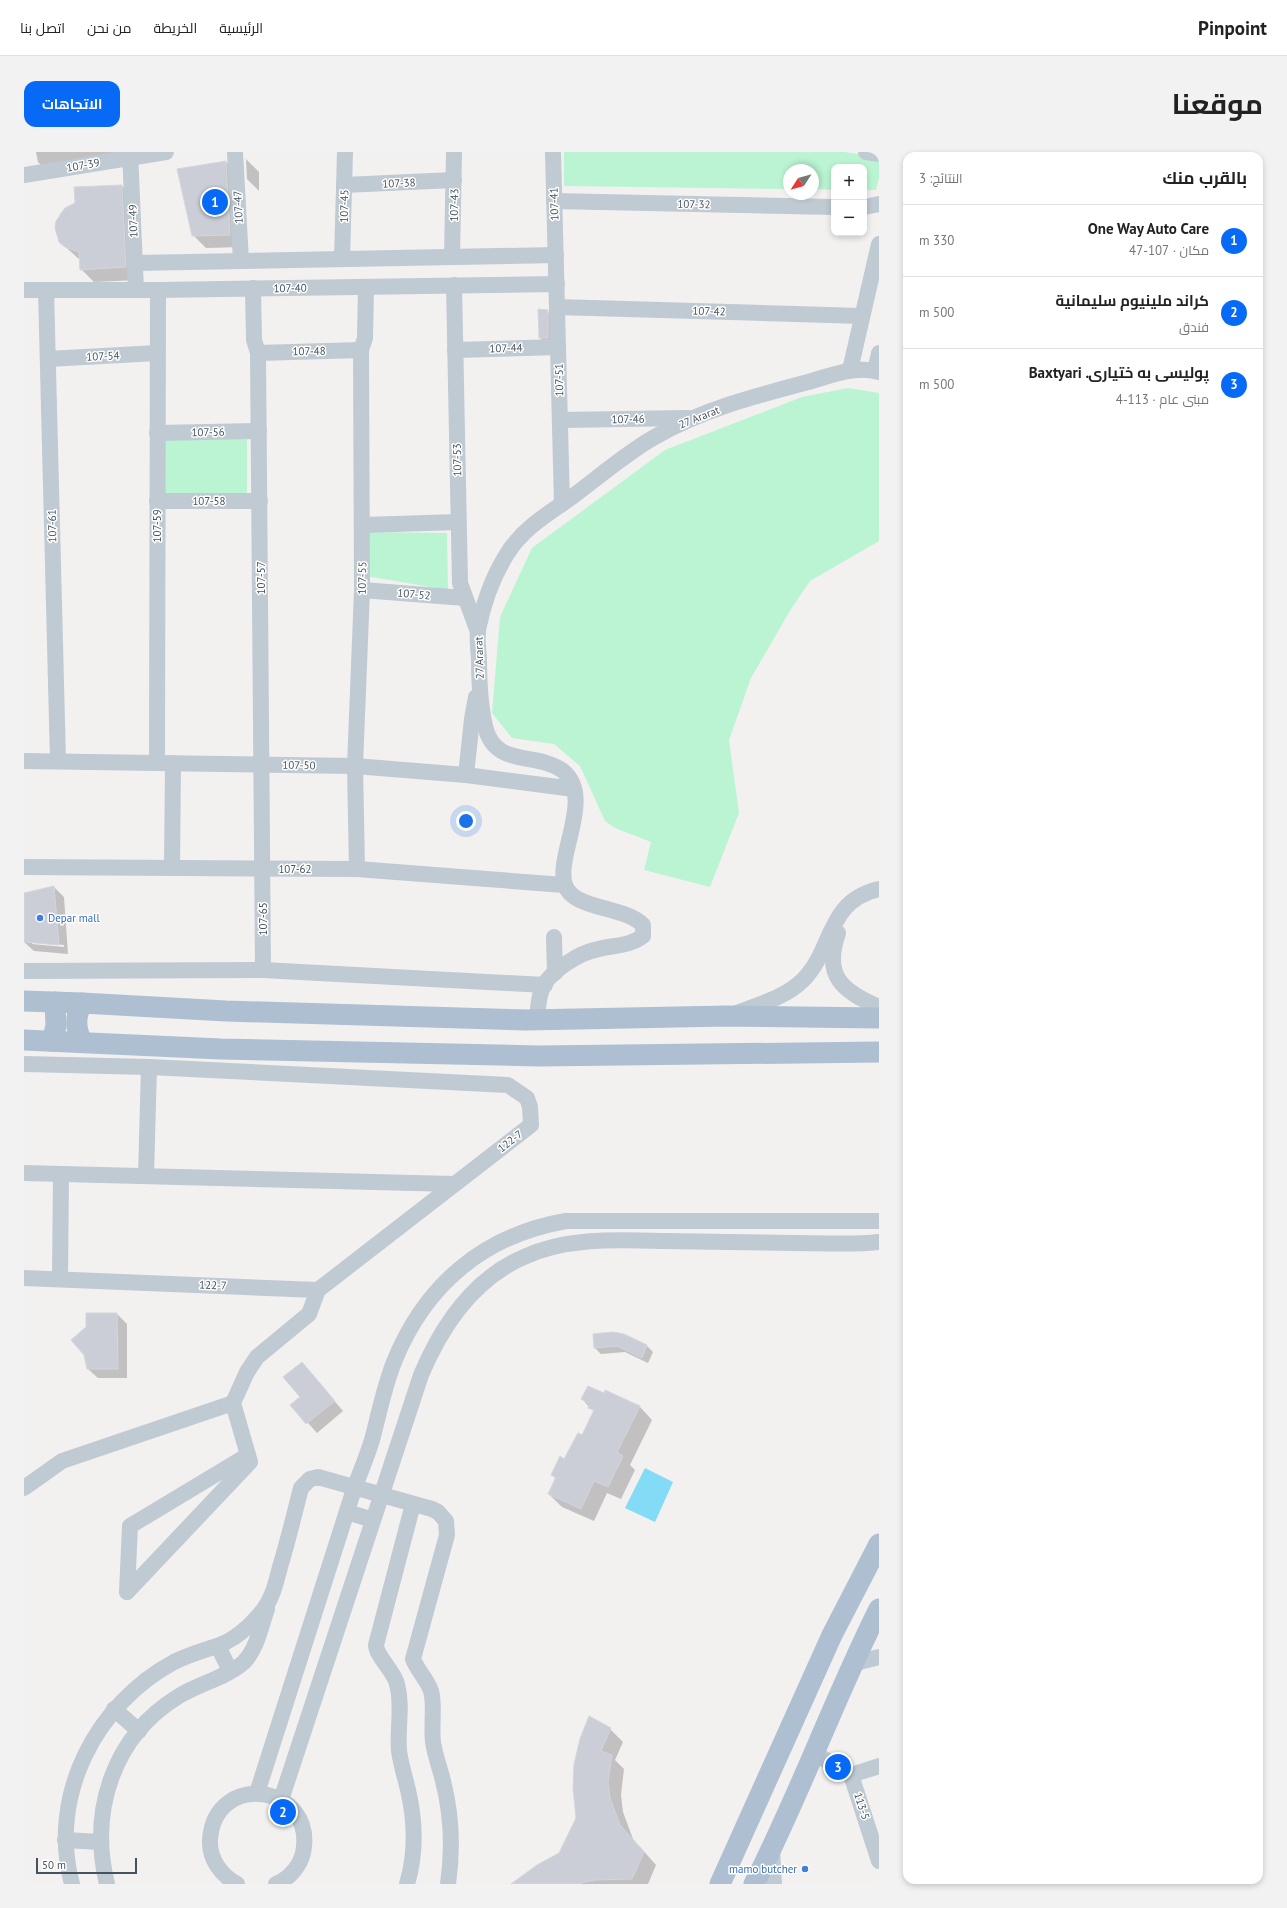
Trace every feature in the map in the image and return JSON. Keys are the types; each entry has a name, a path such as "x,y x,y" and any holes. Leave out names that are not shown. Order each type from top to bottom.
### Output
{"main road":[{"path":"24,1001 226,1011 537,1020 728,1016 879,1018"},
{"path":"52,1041 56,1026 55,1002"},
{"path":"82,1003 76,1022 82,1042"},
{"path":"24,1040 220,1049 531,1056 879,1052"},
{"path":"720,1884 832,1635 879,1544"},
{"path":"754,1884 772,1850 852,1664 879,1609"}],"street":[{"name":"107-39","path":"24,176 130,155 166,152"},
{"name":"107-47","path":"235,152 241,261"},
{"name":"107-45","path":"342,259 345,152"},
{"name":"107-43","path":"452,257 454,152"},
{"name":"107-41","path":"553,152 556,256"},
{"path":"866,152 879,154"},
{"name":"107-49","path":"130,155 136,290"},
{"name":"107-38","path":"344,185 454,180"},
{"name":"107-32","path":"554,201 831,207"},
{"path":"867,206 879,204"},
{"path":"850,370 879,244"},
{"path":"134,263 556,256"},
{"name":"107-51","path":"556,256 562,504"},
{"name":"107-40","path":"24,290 158,290 557,284"},
{"name":"107-53","path":"454,285 460,583 478,632"},
{"name":"107-55","path":"358,869 355,766 363,526 361,350 365,338 366,287"},
{"name":"107-57","path":"253,288 254,340 258,353 263,868"},
{"name":"107-61","path":"46,290 58,761"},
{"name":"107-59","path":"157,763 158,290"},
{"name":"107-42","path":"557,307 862,316"},
{"name":"107-44","path":"455,350 558,347"},
{"name":"107-48","path":"258,353 361,350"},
{"name":"107-54","path":"48,358 158,353"},
{"path":"877,371 879,353"},
{"name":"27 Ararat","path":"574,788 569,778 557,768 508,755 493,744 486,729 480,687 478,632 491,586 507,553 532,526 652,439 696,418 745,399 850,370 877,371"},
{"name":"107-46","path":"560,420 696,418"},
{"name":"107-56","path":"158,432 259,432"},
{"name":"107-58","path":"157,501 260,501"},
{"path":"363,526 458,522"},
{"name":"107-52","path":"362,590 465,598"},
{"path":"466,775 472,719 480,687"},
{"name":"107-50","path":"24,761 355,766 466,775 574,788"},
{"path":"172,868 173,763"},
{"path":"537,1020 541,991 562,966 590,952 636,942 643,936 644,925 636,918 622,912 584,902 571,895 564,884 564,861 574,824 574,788"},
{"name":"107-62","path":"24,867 358,869 564,884"},
{"name":"107-65","path":"263,868 263,970"},
{"path":"728,1016 778,996 799,983 818,959 837,917 856,900 869,892 879,889"},
{"path":"879,897 857,907 844,920 835,941 833,957 836,974 845,988 853,995 879,1007"},
{"path":"554,937 555,973"},
{"path":"24,971 263,970 545,985"},
{"name":"122-7","path":"24,1064 149,1067 508,1085 527,1098 530,1107 531,1125 318,1290 24,1278"},
{"path":"146,1176 149,1067"},
{"path":"24,1173 454,1184"},
{"path":"60,1279 61,1174"},
{"path":"257,1793 355,1486 372,1441 389,1376 408,1331 430,1298 457,1270 478,1254 501,1242 548,1224 577,1220 879,1220"},
{"path":"633,1241 638,1233 636,1220"},
{"path":"680,1242 680,1228 685,1220"},
{"path":"281,1800 421,1375 448,1320 476,1290 498,1271 524,1256 551,1248 583,1242 879,1242"},
{"path":"248,1455 130,1526 126,1592 250,1462 248,1455 232,1403 251,1365 258,1357 309,1314 318,1290"},
{"path":"24,1488 62,1461 232,1403"},
{"path":"372,1441 396,1450"},
{"path":"107,1884 102,1866 100,1842 101,1821 110,1781 123,1753 139,1731 157,1712 179,1696 230,1671 244,1662 253,1650 271,1598 303,1486 310,1479 318,1477 355,1486 438,1512 446,1521 448,1528 445,1548 413,1659 427,1682 432,1697 434,1745 449,1807 452,1833 451,1864 448,1884"},
{"path":"407,1884 412,1855 412,1818 400,1752 399,1692 395,1678 376,1648 377,1637 413,1504"},
{"path":"347,1512 373,1520"},
{"path":"72,1884 68,1868 65,1840 67,1816 77,1772 90,1744 114,1710 136,1688 154,1674 192,1654 218,1646 247,1627 271,1598"},
{"path":"218,1646 230,1671"},
{"path":"852,1664 879,1658"},
{"path":"386,1662 413,1659"},
{"path":"114,1710 139,1731"},
{"path":"814,1753 851,1775 879,1766"},
{"name":"113-5","path":"851,1775 879,1861"},
{"path":"237,1884 223,1874 214,1861 210,1846 211,1830 217,1815 228,1803 242,1795 257,1793 272,1795 286,1803 297,1814 303,1828 305,1843 302,1858 294,1872 276,1884"},
{"path":"65,1840 100,1842"},
{"path":"772,1850 774,1884"}],"green space":[{"path":"564,152 844,152 879,157 879,178 876,190 867,190 867,164 831,164 831,190 819,189 819,164 783,164 783,189 564,186"},
{"path":"848,388 879,393 879,541 810,581 791,609 751,678 729,740 739,813 710,887 644,870 651,842 615,828 605,821 580,766 554,744 512,738 492,713 500,617 532,548 665,450 802,397"},
{"path":"247,439 247,494 164,494 163,440"},
{"path":"368,532 447,533 448,590 366,576"}],"water":[{"path":"645,1468 673,1482 655,1522 625,1508"}],"building":[{"path":"226,161 230,235 192,236 177,169"},
{"path":"122,185 126,267 80,270 79,252 65,247 59,242 55,228 56,221 65,208 75,203 74,187"},
{"path":"538,309 548,310 548,338 539,338"},
{"name":"Depar mall","path":"54,886 59,945 24,942 24,893"},
{"path":"86,1313 117,1313 118,1369 87,1369 84,1355 71,1340 86,1327"},
{"path":"613,1332 624,1334 647,1345 642,1358 617,1346 594,1348 593,1334"},
{"path":"302,1362 335,1401 306,1424 290,1405 300,1397 283,1377"},
{"path":"588,1386 604,1393 605,1390 640,1406 617,1452 623,1456 608,1487 594,1481 581,1509 548,1494 556,1477 551,1475 560,1456 564,1459 578,1433 582,1435 594,1410 588,1408 590,1404 581,1399"},
{"path":"589,1716 611,1728 601,1751 612,1755 608,1781 610,1798 620,1825 644,1852 632,1879 594,1880 577,1884 511,1884 537,1865 559,1853 576,1818 573,1788 574,1764 580,1739"}],"place":[{"name":"One Way Auto Care","path":"215,202"},
{"name":"Depar mall","path":"40,918"},
{"name":"پولیسی به ختیاری. Baxtyari","path":"838,1767"},
{"name":"كراند ملينيوم سليمانية","path":"283,1812"},
{"name":"mamo butcher","path":"805,1869"}]}
